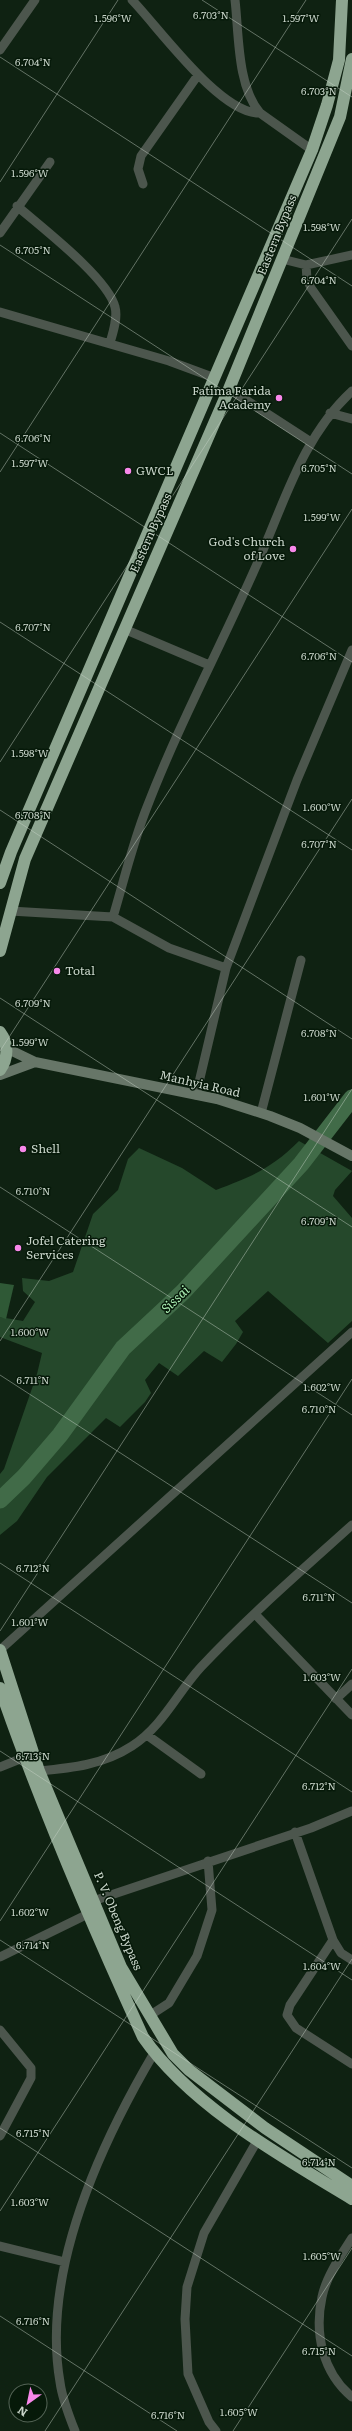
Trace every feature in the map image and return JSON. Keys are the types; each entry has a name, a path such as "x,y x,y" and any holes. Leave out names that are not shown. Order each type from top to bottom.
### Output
{"highway":[{"name":"Eastern Bypass","path":"0,882 11,852 312,150 327,105 338,60 342,0"},
{"name":"Eastern Bypass","path":"0,951 24,858 229,389 340,116 352,59"},
{"path":"0,1031 6,1048 6,1059 0,1070"},
{"name":"P. V. Obeng Bypass","path":"0,1650 28,1755 39,1771 121,1967 173,2054 189,2070 265,2128 352,2186"},
{"name":"P. V. Obeng Bypass","path":"0,1688 28,1755 88,1914 143,2037 154,2053 175,2077 257,2141 352,2199"}],"main road":[{"name":"Manhyia Road","path":"6,1048 35,1062 196,1095 262,1113 300,1128 352,1156"},
{"path":"0,1075 35,1062"}],"street":[{"path":"0,50 35,0"},
{"path":"132,0 198,75 232,104 254,113 260,113"},
{"path":"235,0 247,91 254,105 260,113 312,150"},
{"path":"143,184 138,169 141,156 198,75"},
{"path":"0,233 17,206 50,162"},
{"path":"17,206 96,277 108,291 115,307 115,321 110,343"},
{"path":"282,259 306,265 352,255"},
{"path":"306,265 306,279 311,288 352,346"},
{"path":"0,312 110,343 215,378"},
{"path":"229,389 311,442"},
{"path":"113,916 146,808 209,665 311,442 330,413 352,391"},
{"path":"330,413 352,419"},
{"path":"124,629 209,665"},
{"path":"196,1095 226,968 297,780 352,650"},
{"path":"10,911 113,916 169,948 226,968"},
{"path":"262,1113 301,960"},
{"path":"0,1650 352,1332"},
{"path":"39,1771 97,1763 131,1747 147,1735 161,1720 200,1668 255,1614 352,1525"},
{"path":"255,1614 352,1715"},
{"path":"336,1699 352,1684"},
{"path":"147,1735 201,1774"},
{"path":"0,1767 28,1755"},
{"path":"93,1900 295,1832 352,1811"},
{"path":"295,1832 333,1940 341,1953 352,1960"},
{"path":"149,2016 169,2003 197,1956 212,1910 208,1861"},
{"path":"0,1957 88,1914"},
{"path":"333,1940 290,2005 287,2015 296,2028 352,2064"},
{"path":"0,2030 31,2068 31,2078 0,2136"},
{"path":"75,2431 60,2382 57,2332 65,2262 89,2186 117,2122 154,2053"},
{"path":"216,2431 209,2422 188,2374 185,2319 187,2288 204,2233 257,2141"},
{"path":"352,2238 338,2259 322,2297 320,2341 328,2368 345,2391 352,2397"},
{"path":"0,2246 65,2262"}],"green space":[{"path":"299,1141 352,1171 335,1190 333,1196 352,1218 352,1321 328,1343 268,1291 235,1321 243,1332 222,1362 204,1351 178,1376 159,1363 145,1380 151,1393 145,1402 120,1427 106,1418 47,1477 17,1521 0,1535 0,1474 4,1469 37,1374 42,1353 0,1337 0,1317 23,1321 35,1302 23,1291 22,1278 49,1281 73,1272 93,1214 118,1190 128,1159 139,1148 182,1168 216,1190 260,1171 289,1151"},
{"path":"0,1283 14,1285 6,1319 0,1317"}],"waterway":[{"name":"Sissai","path":"0,1500 24,1477 60,1435 123,1348 183,1292 301,1164 352,1098"}],"place":[{"name":"Fatima Farida Academy","path":"279,398"},
{"name":"GWCL","path":"128,471"},
{"name":"God's Church of Love","path":"293,549"},
{"name":"Total","path":"57,971"},
{"name":"Shell","path":"23,1149"},
{"name":"Jofel Catering Services","path":"18,1248"}]}
